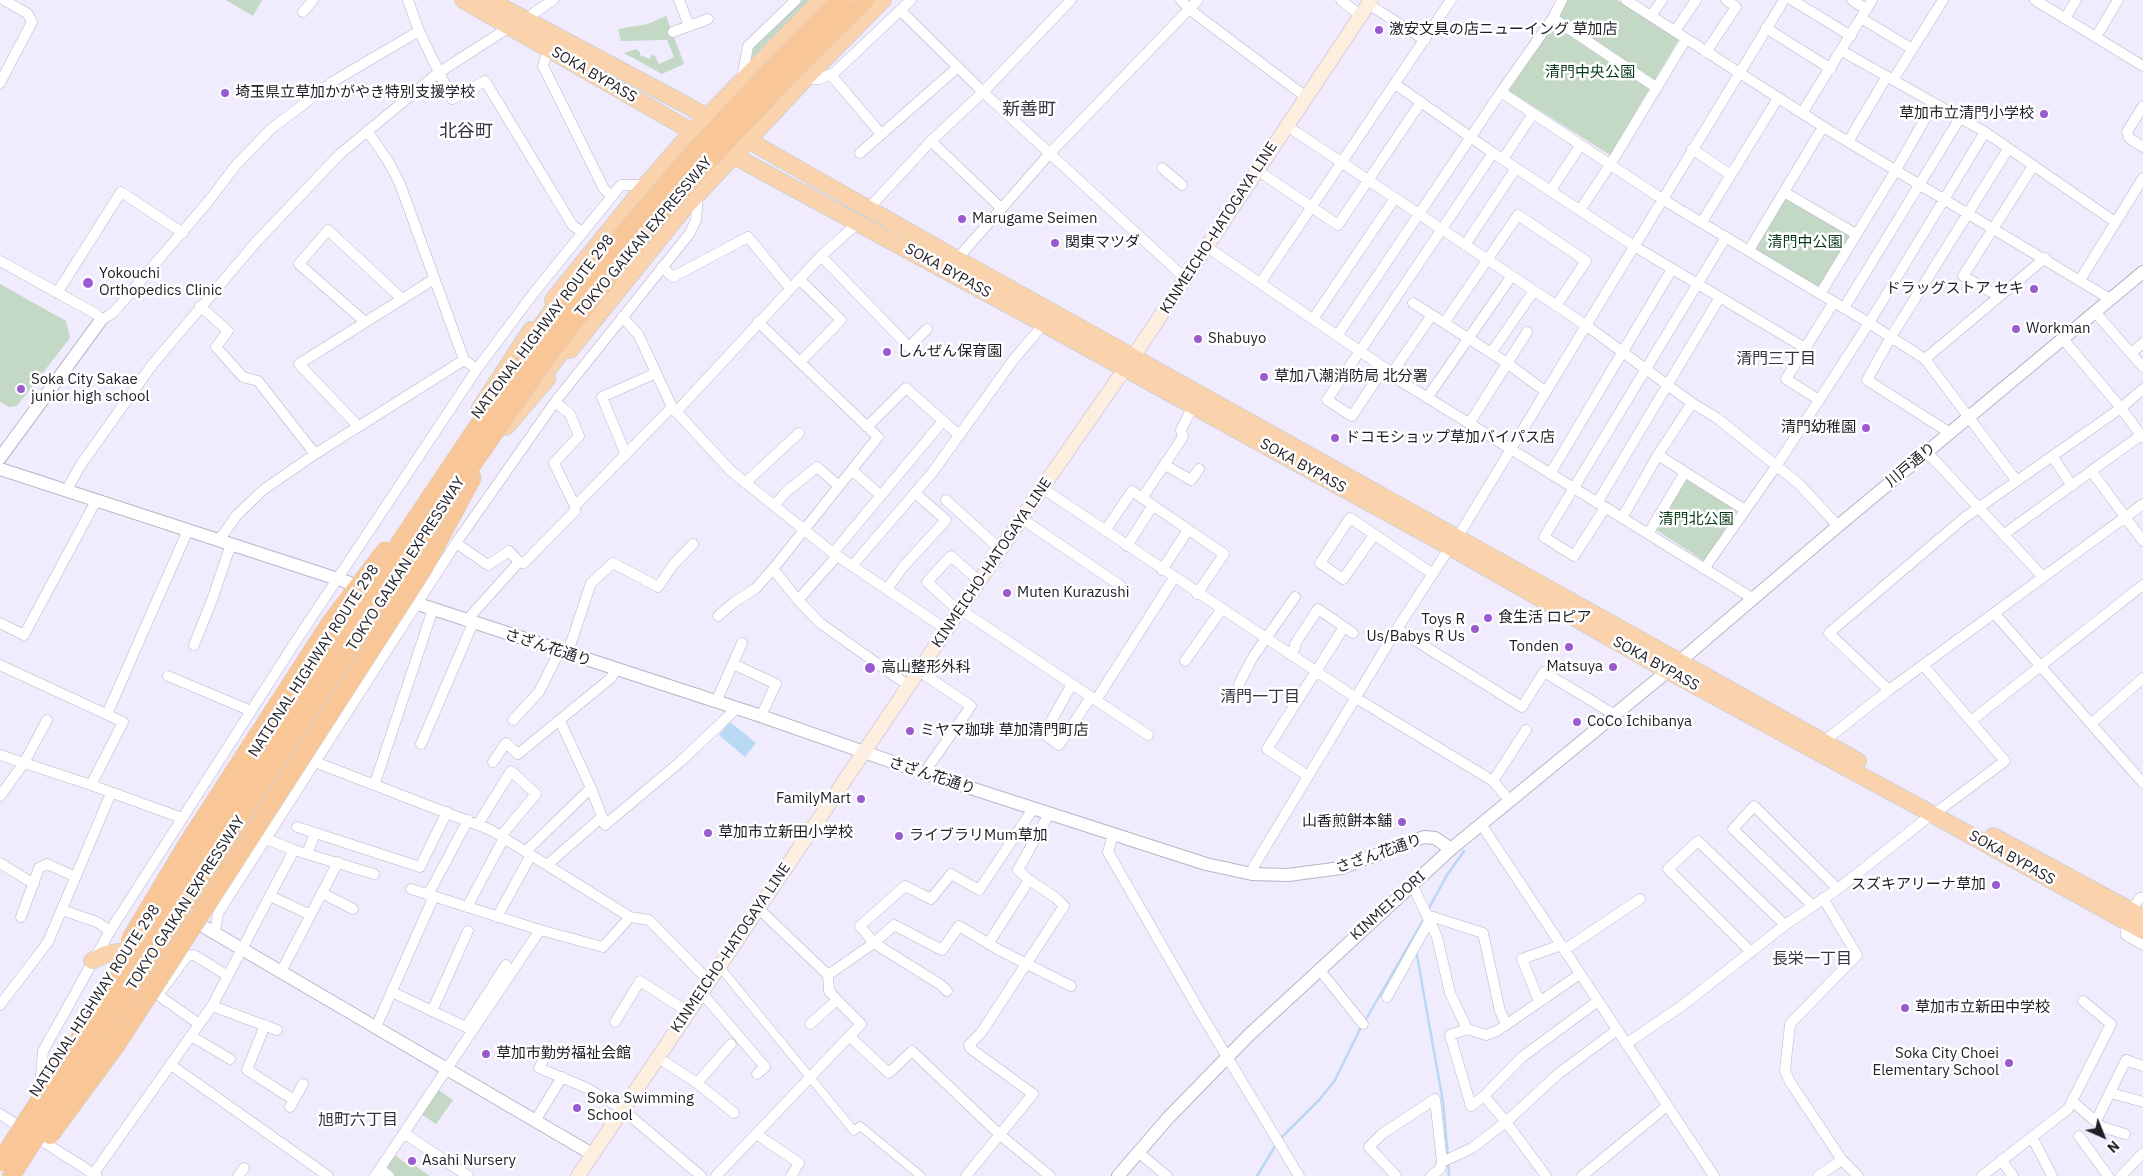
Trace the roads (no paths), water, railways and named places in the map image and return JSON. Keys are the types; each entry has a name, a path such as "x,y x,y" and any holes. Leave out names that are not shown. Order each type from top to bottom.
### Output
{"highway":[{"name":"SOKA BYPASS","path":"463,0 734,156 859,222 1044,324 1129,363 1193,406 1453,542"},
{"name":"SOKA BYPASS","path":"489,0 706,116 869,208 1129,363 1937,811 2138,906 2143,932"},
{"name":"NATIONAL HIGHWAY ROUTE 298","path":"0,1149 513,355 550,304 692,132 821,0"},
{"path":"764,66 831,0"},
{"name":"TOKYO GAIKAN EXPRESSWAY","path":"0,1162 384,566 484,417 610,250 687,160 774,67 841,0"},
{"name":"TOKYO GAIKAN EXPRESSWAY","path":"19,1174 309,710 450,497 547,356 624,257 700,169 776,88 865,0"},
{"path":"504,429 553,371 639,262 698,194 734,156 802,76 877,0"},
{"path":"802,76 884,0"},
{"name":"NATIONAL HIGHWAY ROUTE 298","path":"19,1174 504,429 576,332 678,207"},
{"path":"19,1174 117,1044 425,566 472,478"},
{"path":"62,1066 155,896 331,622 385,551"},
{"name":"SOKA BYPASS","path":"1674,666 1823,742 1937,811"},
{"path":"92,961 106,954 127,951"}],"main road":[{"name":"KINMEICHO-HATOGAYA LINE","path":"578,1176 863,752 1186,279 1367,7"}],"street":[{"path":"0,83 32,22 28,14 4,0"},
{"path":"303,12 313,0"},
{"path":"408,0 407,2 419,31 452,99 485,80 574,226 583,232"},
{"path":"527,21 534,13 553,0"},
{"path":"679,0 689,26"},
{"path":"742,79 748,46 796,0"},
{"path":"802,76 819,79 831,74 911,0"},
{"path":"869,208 931,141 983,92 1071,0"},
{"path":"1181,0 1189,9 1306,97"},
{"path":"956,259 1050,152 1198,0"},
{"path":"1341,0 1367,7 1425,40"},
{"path":"1261,282 1451,0"},
{"path":"1337,336 1552,18 1562,0"},
{"path":"1651,16 1662,0"},
{"path":"1675,31 1696,0"},
{"path":"1706,52 1736,7 1726,0"},
{"path":"1252,874 1254,866 1308,776 1397,630 1511,450 1784,0"},
{"path":"1792,0 1851,36"},
{"path":"1852,0 1866,9 1912,49"},
{"path":"1848,142 1943,0"},
{"path":"2035,0 2143,66"},
{"path":"2065,19 2076,0"},
{"path":"2096,37 2118,0"},
{"path":"1628,1 1848,142 2045,258 2110,299"},
{"path":"1802,113 1842,51 1866,9"},
{"path":"900,10 983,92 1186,279"},
{"path":"1552,18 1656,88"},
{"path":"673,32 708,19"},
{"path":"66,491 82,463 152,365 257,241 340,154 438,73 502,32 507,25"},
{"path":"1766,28 1830,69"},
{"path":"0,458 100,320 113,314 183,233 237,164 271,129 334,81 419,31"},
{"path":"1580,210 1610,165 1686,39"},
{"path":"550,50 543,66 604,189 612,196"},
{"path":"1842,51 1985,132 2115,222"},
{"path":"860,153 958,67"},
{"path":"831,74 881,134"},
{"path":"1395,84 1516,168 1634,246 1805,348"},
{"path":"1501,92 1662,199 1869,323 1925,359 2016,480"},
{"path":"1702,222 1778,98"},
{"path":"1257,170 1338,225 1421,102"},
{"path":"1820,294 1934,104"},
{"path":"2143,106 2127,132 2129,138 2143,147"},
{"path":"1503,159 1533,114"},
{"path":"1844,308 1960,118"},
{"path":"1287,126 1510,277 1587,326 1647,368 1692,403 1717,418 1799,484 1838,526"},
{"path":"1749,250 1824,127"},
{"path":"368,132 388,161 400,184 464,360 477,369"},
{"path":"1704,569 1777,465 1869,323 1985,132"},
{"path":"931,141 1001,208"},
{"path":"1551,190 1580,146"},
{"path":"1950,433 1867,380 1891,337 2008,149"},
{"path":"1692,150 1731,175"},
{"path":"1432,315 1352,416 1327,400 1493,152"},
{"path":"1998,296 1963,276 2033,166"},
{"path":"1162,168 1182,185"},
{"path":"1465,245 1516,168"},
{"path":"2080,280 2143,178"},
{"path":"40,1087 43,1051 110,931 337,579 477,369 533,294 621,185 648,187"},
{"path":"57,293 121,192 183,233"},
{"path":"1784,192 1856,234"},
{"path":"215,933 218,913 315,762 413,603 555,402 690,233 696,220 698,194"},
{"path":"1313,319 1395,198"},
{"path":"1444,323 1518,215 1586,261 1556,306"},
{"path":"575,506 674,409 821,256 859,222"},
{"path":"364,321 299,264 328,230 401,298"},
{"path":"662,267 673,277 748,236 790,288"},
{"path":"1720,297 1601,505 1574,556 1544,537 1726,237"},
{"path":"1207,247 1261,282 1394,377 1752,598"},
{"path":"821,256 909,347 927,329"},
{"path":"1925,359 2045,258"},
{"path":"0,261 96,314 100,320"},
{"path":"1550,474 1672,269"},
{"name":"川戸通り","path":"1674,666 1752,598 2143,272"},
{"path":"1427,398 1510,277"},
{"path":"358,426 299,364 434,278"},
{"path":"799,279 841,320 800,362"},
{"path":"1491,353 1533,292"},
{"path":"1819,400 1786,379 1834,302"},
{"path":"1413,303 1507,363 1546,392"},
{"path":"200,306 228,331 216,347 243,377 258,381 315,454"},
{"path":"2095,312 2143,367"},
{"path":"622,317 638,334 674,409 731,471 835,554 947,630"},
{"path":"718,616 733,603 756,588 774,569 878,437 758,322"},
{"path":"852,566 915,493 1014,359 1044,324"},
{"path":"1469,424 1527,332"},
{"path":"2003,535 2142,437 2121,408 2063,339"},
{"path":"2131,353 2143,343"},
{"path":"194,645 212,600 225,542 237,515 263,490 315,454 464,360"},
{"path":"626,455 602,397 656,373"},
{"path":"868,427 906,388 959,435"},
{"path":"1890,690 1829,632 1978,507 2053,457 2121,408 2143,389"},
{"path":"456,544 488,565 509,551 519,562 524,563 575,511 575,506 554,463 579,436 570,414 555,402"},
{"path":"1622,518 1658,455 1692,403"},
{"path":"1142,498 1183,437 1181,430 1193,406"},
{"path":"798,600 943,422"},
{"path":"745,483 799,433"},
{"path":"1927,452 2044,577"},
{"path":"1658,455 1745,510"},
{"path":"2053,457 2072,486"},
{"path":"1165,465 1191,480 1199,469"},
{"path":"774,506 787,491 817,467 840,486"},
{"path":"0,469 350,583"},
{"path":"852,470 881,496"},
{"path":"1648,534 1685,472"},
{"path":"2092,472 2143,541"},
{"path":"1042,488 1315,672 1493,781 1509,800"},
{"path":"1105,531 1132,491 1224,554 1197,594"},
{"path":"887,589 903,567 946,520 915,493"},
{"path":"946,500 1001,550"},
{"path":"0,623 24,635 96,501"},
{"path":"1823,742 1923,665 2143,504"},
{"path":"1127,546 1153,506"},
{"path":"1374,534 1343,579 1320,563 1350,518 1374,534 1433,574"},
{"path":"1022,519 1121,586"},
{"path":"107,714 188,530"},
{"path":"1162,570 1188,530"},
{"path":"513,720 539,692 563,653 591,583 613,564 658,587 673,565 694,544"},
{"path":"980,582 951,556 927,582 961,611 1148,735"},
{"path":"421,744 470,622 519,562"},
{"path":"774,569 798,600 820,623 909,686"},
{"path":"1072,684 1044,734 1059,745 1174,578"},
{"path":"1971,721 2039,665 2143,585"},
{"path":"1239,684 1253,657 1295,597"},
{"name":"さざん花通り","path":"413,603 761,716 924,773 1206,864 1252,874 1288,875 1341,868 1424,837 1434,838 1451,849"},
{"path":"375,783 433,609"},
{"path":"1289,654 1295,648 1295,644 1318,609 1348,630 1315,672 1267,749 1308,776"},
{"path":"1186,661 1221,610"},
{"path":"1994,613 2143,783"},
{"path":"1397,630 1522,707 1544,672 1615,715"},
{"path":"716,702 742,643"},
{"path":"733,664 776,684 761,716"},
{"path":"0,665 122,722 91,785"},
{"path":"1626,1044 1683,1005 1785,925 1838,889 1937,811 2005,761 1923,665"},
{"name":"KINMEI-DORI","path":"1118,1176 1227,1057 1319,969 1451,849 1674,666"},
{"path":"493,762 506,743 518,754 611,678 615,670"},
{"path":"919,671 971,706 924,773"},
{"path":"168,676 251,711"},
{"path":"2090,724 2143,678"},
{"path":"560,721 591,788 605,824 680,762 736,709"},
{"path":"0,796 24,763 47,720"},
{"path":"1493,781 1526,730"},
{"path":"0,756 91,785 111,794 182,818"},
{"path":"315,762 375,783 478,824 630,917 649,920 705,986 765,1067 757,1074"},
{"path":"467,907 502,837 536,794 511,770 478,824"},
{"path":"497,916 528,853 591,788"},
{"path":"200,790 200,800 208,826"},
{"path":"0,1005 48,942 111,794"},
{"path":"1813,906 1733,829 1754,806 1838,889"},
{"path":"947,991 941,985 874,943 860,926 905,886 931,900 951,874 979,890 1033,808"},
{"path":"297,827 420,867 447,812"},
{"path":"966,1176 1033,1094 970,1048 969,1045 981,1033 1064,906 1018,870 1049,814"},
{"path":"547,865 602,818"},
{"path":"376,1027 431,896 468,820"},
{"path":"1481,824 1714,1176"},
{"path":"306,854 315,833"},
{"path":"1113,834 1108,852 1227,1057 1299,1176"},
{"path":"266,839 306,854 374,874"},
{"path":"1751,952 1668,869 1698,841 1785,925"},
{"path":"0,1114 17,1123 94,1175 212,1006 294,850"},
{"path":"280,972 338,862"},
{"path":"0,863 34,884"},
{"path":"20,917 39,868 47,864 76,877"},
{"path":"218,870 249,864"},
{"path":"988,944 1029,880"},
{"path":"1412,884 1437,937 1450,993 1467,1029"},
{"path":"411,889 540,930 604,947 630,917"},
{"path":"322,893 353,909"},
{"path":"270,896 310,915"},
{"path":"1823,898 1857,955 1790,1024 1785,1070 1790,1082 1842,1160 1858,1176"},
{"path":"160,900 592,1154"},
{"path":"1539,1001 1522,959 1562,948 1640,900"},
{"path":"2138,906 2126,935 2143,945"},
{"path":"716,1176 862,1024 829,991 828,976 758,908"},
{"path":"62,910 97,922 110,931"},
{"path":"1387,997 1428,918"},
{"path":"1428,918 1483,933 1500,1011 1506,1024"},
{"path":"828,976 874,943 894,925 942,950 959,926 988,944 1071,986"},
{"path":"389,1176 377,1173 405,1134 446,1069 540,930"},
{"path":"432,1011 468,931"},
{"path":"76,1088 104,1076 158,995 187,956 194,955 228,976"},
{"path":"392,992 466,1027 506,965"},
{"path":"155,966 158,995 199,1024"},
{"path":"1319,969 1363,1024"},
{"path":"722,971 854,1131 860,1126 921,1176"},
{"path":"1580,974 1506,1024 1486,1035 1467,1029 1450,1035 1471,1106 1484,1096 1522,1056 1598,1001"},
{"path":"615,1022 640,981 688,1012"},
{"path":"810,1024 836,1000"},
{"path":"1982,1176 2068,1109 2111,1024 2083,1001"},
{"path":"212,1006 277,1030"},
{"path":"265,1025 247,1070 292,1104 303,1084"},
{"path":"1442,1162 1472,1148 1506,1122 1558,1074 1617,1030"},
{"path":"191,1036 230,1059"},
{"path":"850,1037 889,1073 912,1051 999,1134 1050,1176"},
{"path":"697,1082 731,1044"},
{"path":"550,1047 539,1068 587,1088 622,1109 701,1176"},
{"path":"657,1057 697,1082 734,1112"},
{"path":"2096,1121 2126,1060 2143,1066"},
{"path":"171,1065 328,1176"},
{"path":"535,1121 562,1077"},
{"path":"2111,1093 2143,1102"},
{"path":"1484,1096 1546,1176"},
{"path":"1396,1176 1369,1147 1382,1134 1435,1099 1442,1162 1440,1169 1431,1176"},
{"path":"2072,1101 2102,1127 2125,1134"},
{"path":"1582,1176 1667,1106"},
{"path":"405,1134 468,1176"},
{"path":"756,1134 799,1163 791,1176"},
{"path":"2079,1136 2108,1176"},
{"path":"2032,1137 2052,1176"},
{"path":"1138,1152 1168,1176"},
{"path":"2121,1176 2143,1153"},
{"path":"1818,1176 1842,1160"},
{"path":"2001,1160 2013,1176"}],"water":[{"path":"730,722 756,743 745,757 719,735"}],"waterway":[{"path":"1428,910 1447,875 1464,851"},
{"path":"1365,1021 1425,917"},
{"path":"1416,950 1443,1102 1448,1157"},
{"path":"1280,1139 1320,1099 1335,1080 1361,1027"},
{"path":"1257,1176 1277,1143"},
{"path":"1448,1163 1449,1176"}],"place":[{"name":"激安文具の店ニューイング 草加店","path":"1379,30"},
{"name":"埼玉県立草加かがやき特別支援学校","path":"225,93"},
{"name":"草加市立清門小学校","path":"2044,114"},
{"name":"Marugame Seimen","path":"962,219"},
{"name":"関東マツダ","path":"1055,243"},
{"name":"Yokouchi Orthopedics Clinic","path":"88,283"},
{"name":"ドラッグストア セキ","path":"2034,289"},
{"name":"Workman","path":"2016,329"},
{"name":"Shabuyo","path":"1198,339"},
{"name":"しんぜん保育園","path":"887,352"},
{"name":"草加八潮消防局 北分署","path":"1264,377"},
{"name":"Soka City Sakae junior high school","path":"21,389"},
{"name":"清門幼稚園","path":"1866,428"},
{"name":"ドコモショップ草加バイパス店","path":"1335,438"},
{"name":"Muten Kurazushi","path":"1007,593"},
{"name":"食生活 ロピア","path":"1488,618"},
{"name":"Toys R Us/Babys R Us","path":"1475,629"},
{"name":"Tonden","path":"1569,647"},
{"name":"Matsuya","path":"1613,667"},
{"name":"高山整形外科","path":"870,668"},
{"name":"CoCo Ichibanya","path":"1577,722"},
{"name":"ミヤマ珈琲 草加清門町店","path":"910,731"},
{"name":"FamilyMart","path":"861,799"},
{"name":"山香煎餅本舗","path":"1402,822"},
{"name":"草加市立新田小学校","path":"708,833"},
{"name":"ライブラリMum草加","path":"899,836"},
{"name":"スズキアリーナ草加","path":"1996,885"},
{"name":"草加市立新田中学校","path":"1905,1008"},
{"name":"草加市勤労福祉会館","path":"486,1054"},
{"name":"Soka City Choei Elementary School","path":"2009,1063"},
{"name":"Soka Swimming School","path":"577,1108"},
{"name":"Asahi Nursery","path":"412,1161"}],"district":[{"name":"新善町","path":"1029,110"},
{"name":"北谷町","path":"466,132"},
{"name":"清門三丁目","path":"1776,359"},
{"name":"清門一丁目","path":"1260,697"},
{"name":"長栄一丁目","path":"1812,959"},
{"name":"旭町六丁目","path":"358,1120"}],"park label":[{"name":"清門中央公園","path":"1590,73"},
{"name":"清門中公園","path":"1805,243"},
{"name":"清門北公園","path":"1696,520"}]}
